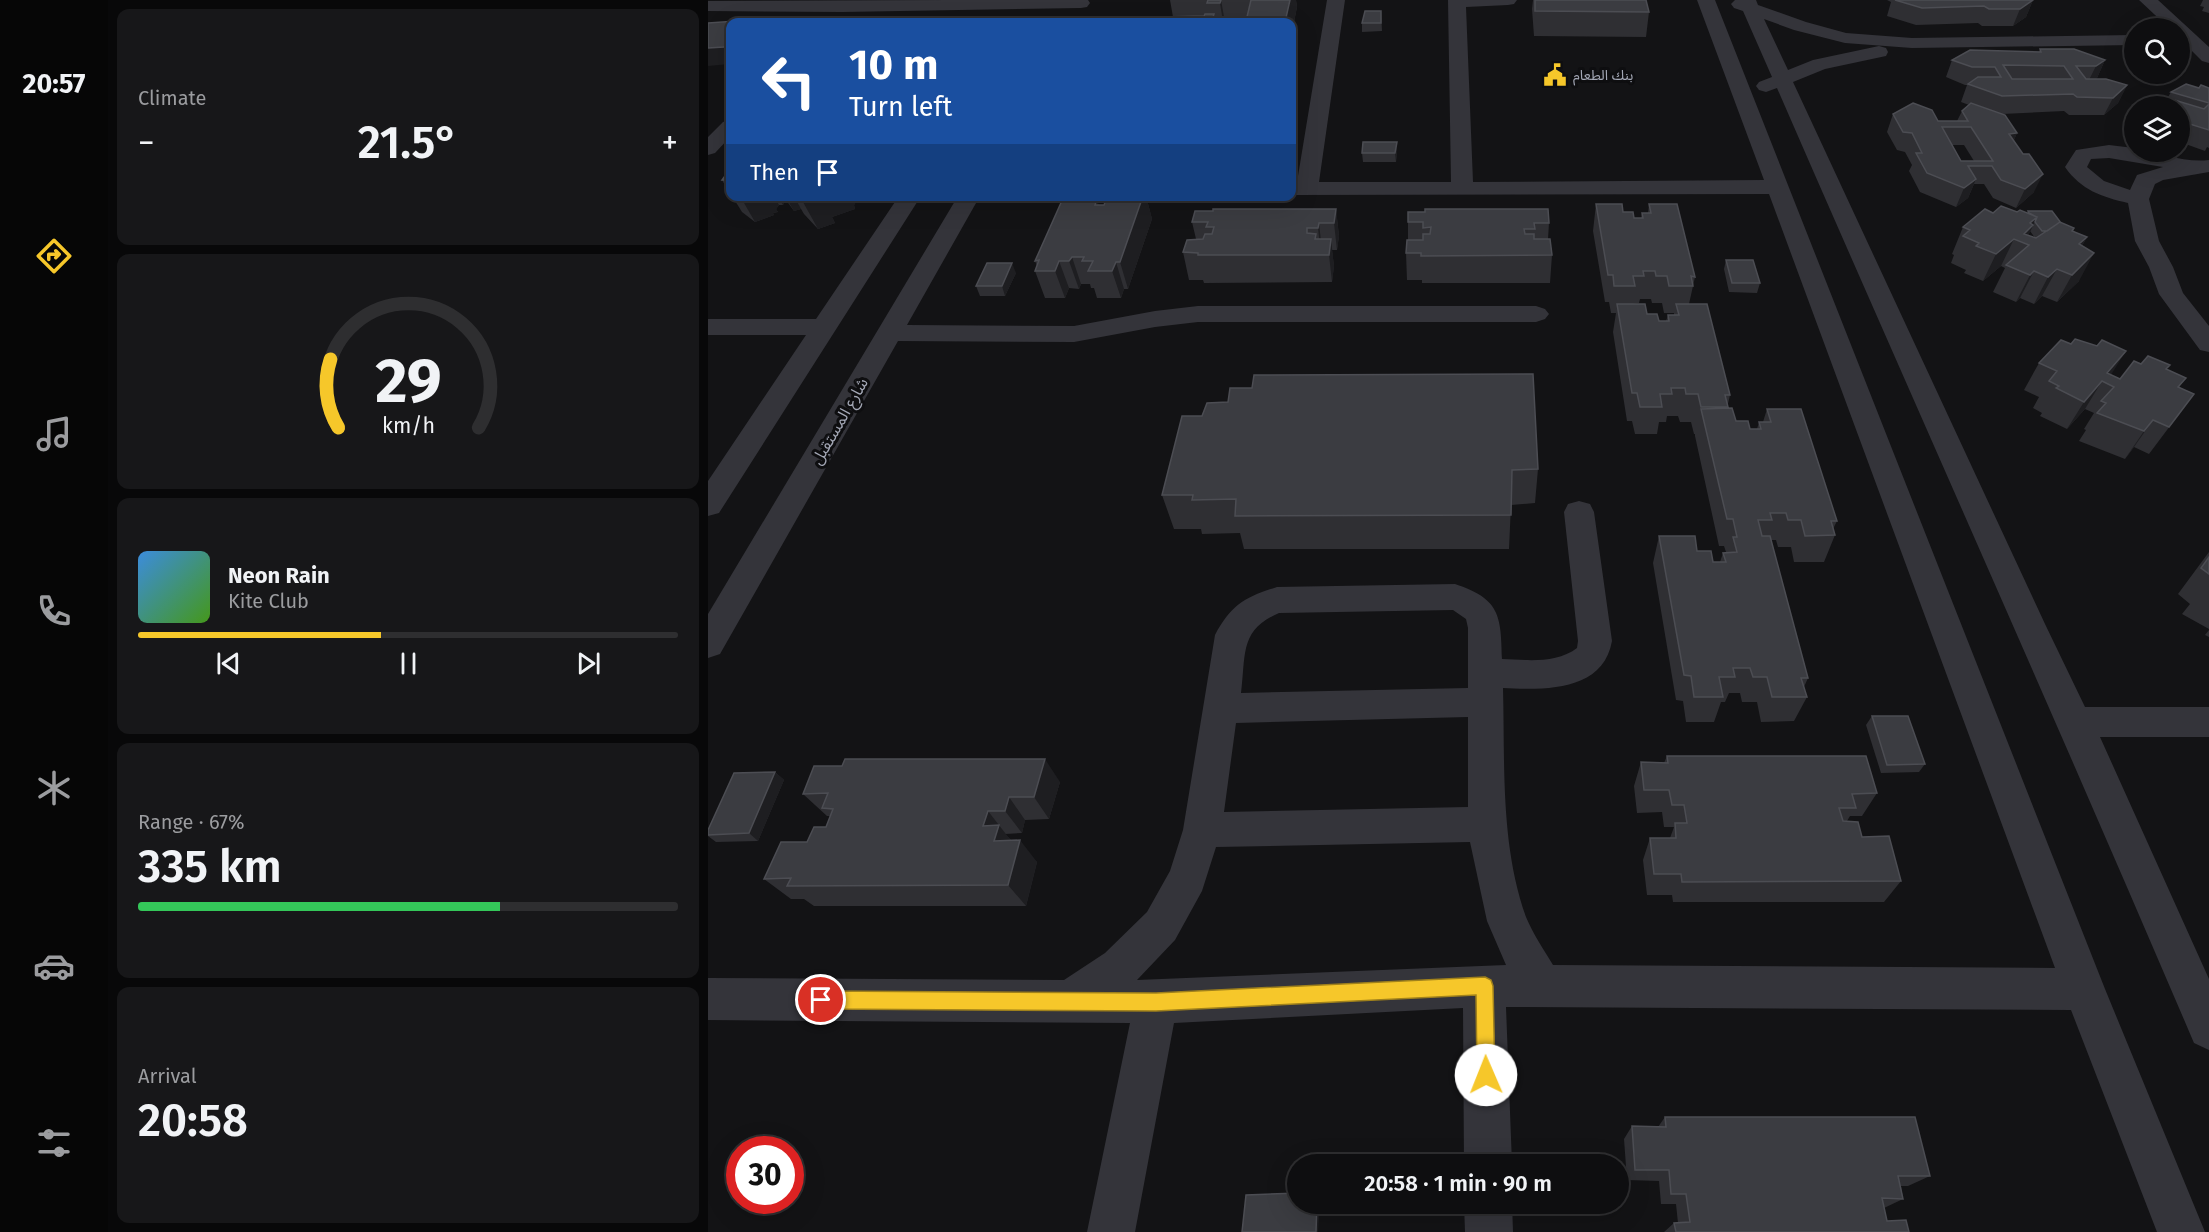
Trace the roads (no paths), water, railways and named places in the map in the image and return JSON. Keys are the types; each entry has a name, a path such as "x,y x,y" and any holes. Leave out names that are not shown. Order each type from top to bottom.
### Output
{"street":[{"path":"1336,0 1299,189 1777,187"},
{"path":"1462,188 1457,1 1508,0"},
{"path":"1706,0 2084,989 2181,1232"},
{"path":"2148,0 2164,18"},
{"path":"1019,18 1029,2"},
{"path":"708,6 756,3 842,7 1082,2"},
{"path":"1072,18 1082,2"},
{"path":"1742,3 1821,32 1876,41 1912,43 2124,40"},
{"path":"1742,3 1784,78 2023,613 2075,722 2209,1028"},
{"path":"831,18 842,7"},
{"path":"708,20 726,20"},
{"path":"2190,44 2207,56"},
{"path":"1743,98 1784,78 1840,58 1909,50 2124,53"},
{"path":"708,149 726,130"},
{"path":"2138,199 2089,183 2076,167 2077,162 2083,154 2108,150 2200,167"},
{"path":"2200,167 2157,174 2145,180 2138,199 2147,241 2161,267 2171,294 2209,344"},
{"path":"708,505 907,201"},
{"name":"شارع المستقبل","path":"711,634 966,201"},
{"path":"890,333 1074,334 1155,319 1198,314 1536,314"},
{"path":"708,327 824,327"},
{"path":"1222,708 1484,688 1576,668 1591,657 1595,641 1579,512"},
{"path":"1069,1002 1120,968 1161,926 1188,878 1202,830 1232,635 1238,623 1249,613 1277,600 1455,597 1470,602 1477,609 1483,618 1485,628 1487,824 1491,857 1507,921 1522,953 1542,986"},
{"path":"2075,722 2209,722"},
{"path":"1202,830 1487,824"},
{"path":"708,999 1156,1002 1485,986 2084,989"},
{"path":"1485,986 1488,1154"},
{"path":"1111,1232 1156,1002"},
{"path":"1488,1214 1489,1232"}],"place":[{"name":"بنك الطعام","path":"1555,75"}]}
